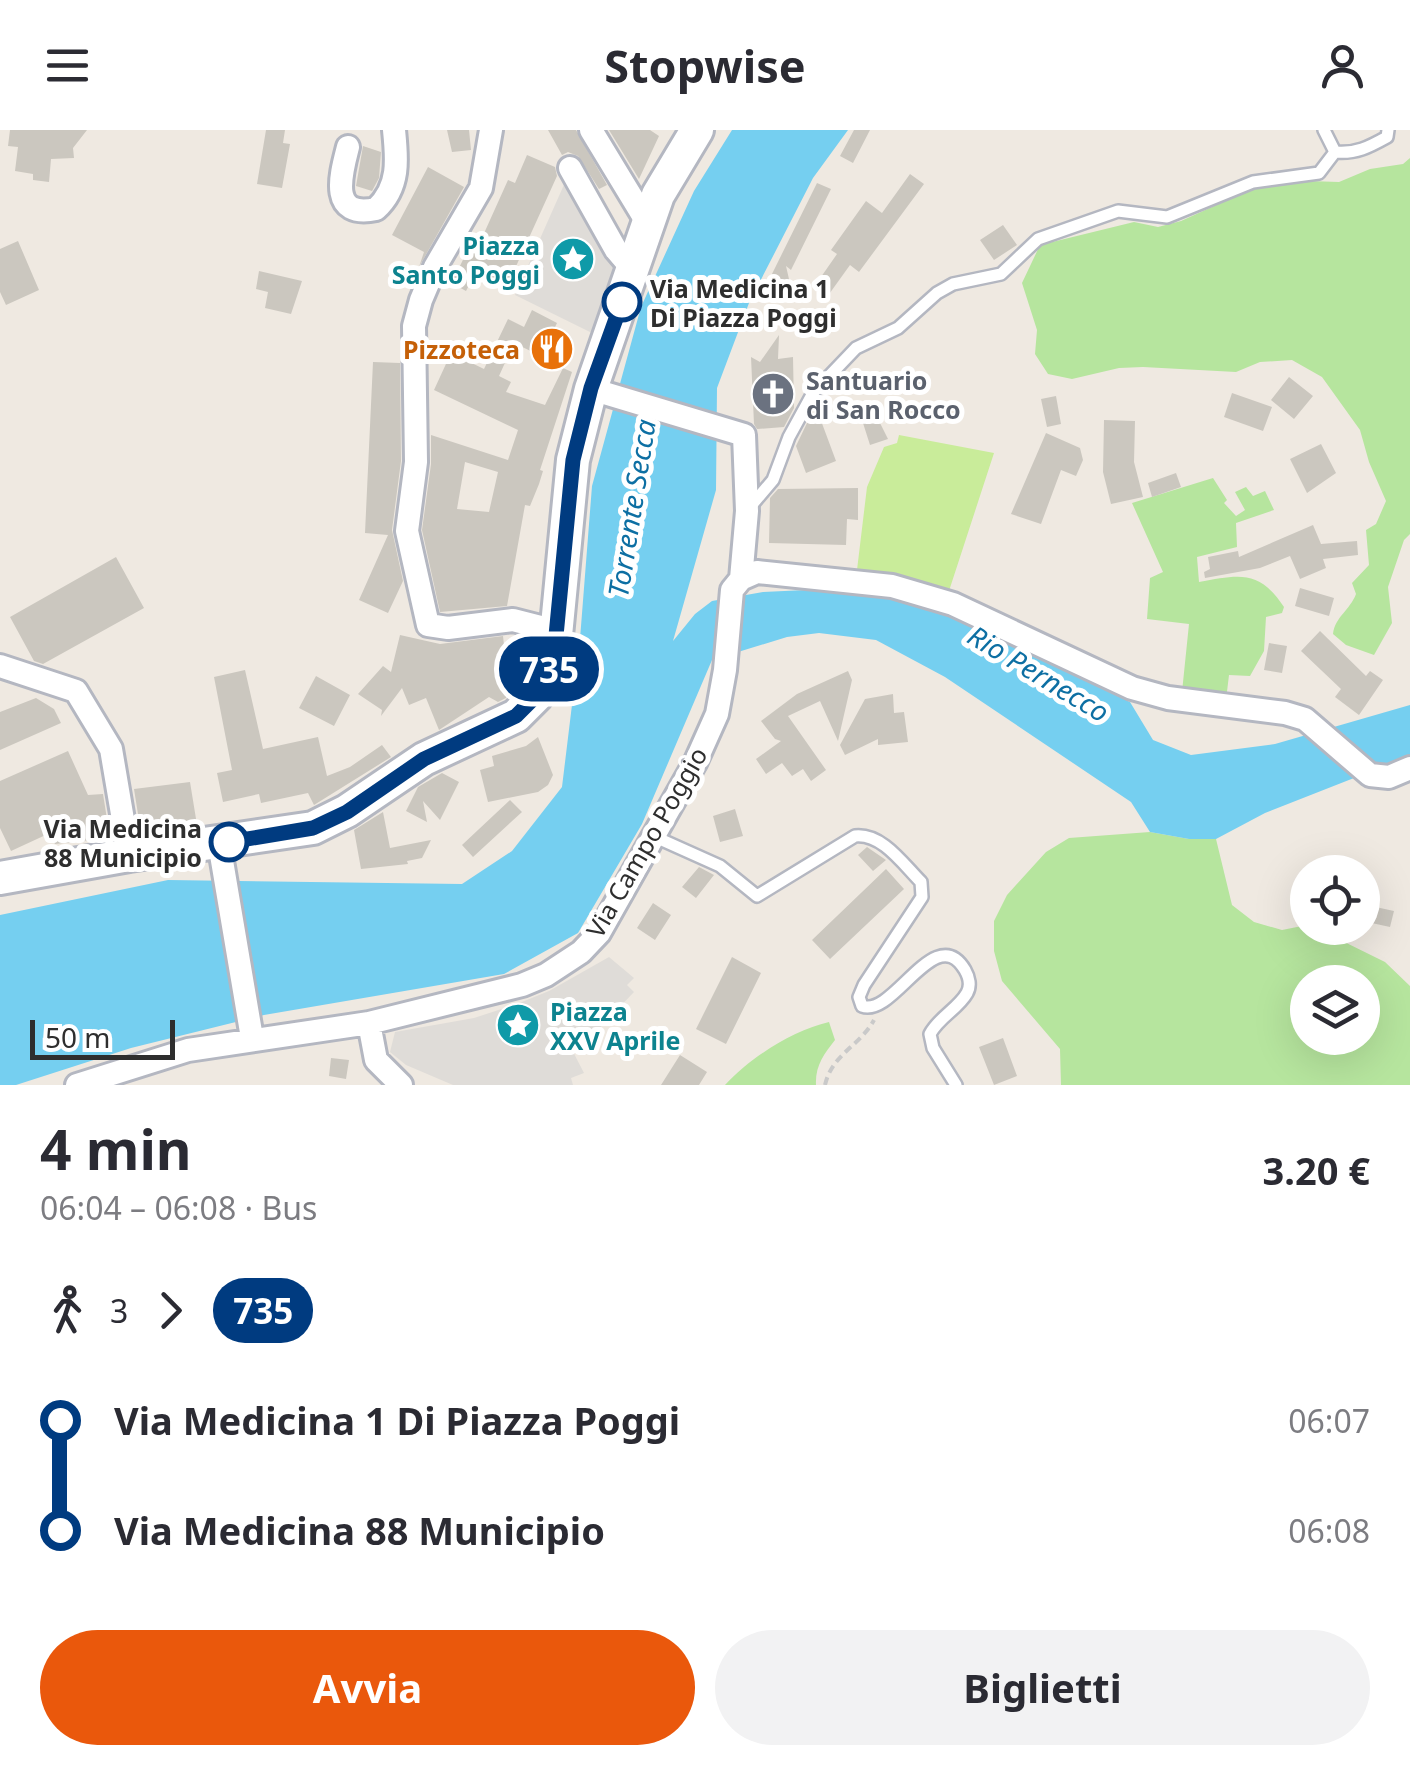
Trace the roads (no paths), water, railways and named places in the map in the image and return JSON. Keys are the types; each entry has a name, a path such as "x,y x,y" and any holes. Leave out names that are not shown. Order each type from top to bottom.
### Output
{"main road":[{"path":"0,878 128,854 221,855 313,828 347,812 424,759 516,716 537,695 548,672 556,631 573,460 658,195 697,130"}],"street":[{"path":"348,147 338,181 339,192 356,208 376,209 391,191 397,172 394,130"},
{"path":"491,130 481,188 434,267 414,326 416,462 407,531 428,625 448,628 513,620 556,631"},
{"path":"591,130 648,224"},
{"path":"570,168 616,250 633,270"},
{"name":"Via Campo Poggio","path":"77,1085 251,1033 368,1022 522,984 546,975 581,952 599,933 696,761 716,714 747,510 744,434 596,390"},
{"path":"736,584 756,572 892,586 953,604 1132,688 1168,698 1305,719 1370,775 1389,777 1410,768"},
{"path":"0,666 76,691 110,749 128,854"},
{"path":"221,855 251,1033"},
{"path":"368,1022 376,1060 400,1085"}],"lane":[{"path":"1324,130 1335,152"},
{"path":"1335,152 1351,153 1366,148 1387,136 1388,130"},
{"path":"747,510 773,480 789,437 813,393 856,348 898,328 937,293 953,284 1002,274 1026,247 1050,234 1118,211 1166,217 1253,182 1319,173 1335,152"},
{"path":"652,836 720,866 756,896 855,836 868,834 878,840 922,882 924,889 859,997 868,1009 879,1006 928,961 939,956 952,957 963,966 970,982 967,994 937,1020 930,1034 956,1085"}],"water":[{"path":"732,130 848,130 813,178 749,303 717,388 716,490 673,641 695,614 712,601 763,592 827,589 901,601 951,615 1130,702 1153,740 1191,755 1275,744 1410,705 1410,756 1265,813 1216,839 1150,832 1131,802 945,677 876,640 819,633 787,637 712,660 642,824 578,933 504,974 264,1015 131,1048 16,1085 0,1085 0,915 168,880 462,884 512,851 562,787 580,639 592,486 641,307 694,191"}],"place":[{"name":"Piazza Santo Poggi","path":"573,259"},
{"name":"Via Medicina 1 Di Piazza Poggi","path":"622,302"},
{"name":"Pizzoteca","path":"552,349"},
{"name":"Santuario di San Rocco","path":"773,394"},
{"name":"Via Medicina 88 Municipio","path":"229,842"},
{"name":"Piazza XXV Aprile","path":"518,1025"}],"water label":[{"name":"Torrente Secca","path":"631,508"},
{"name":"Rio Pernecco","path":"1039,673"}]}
